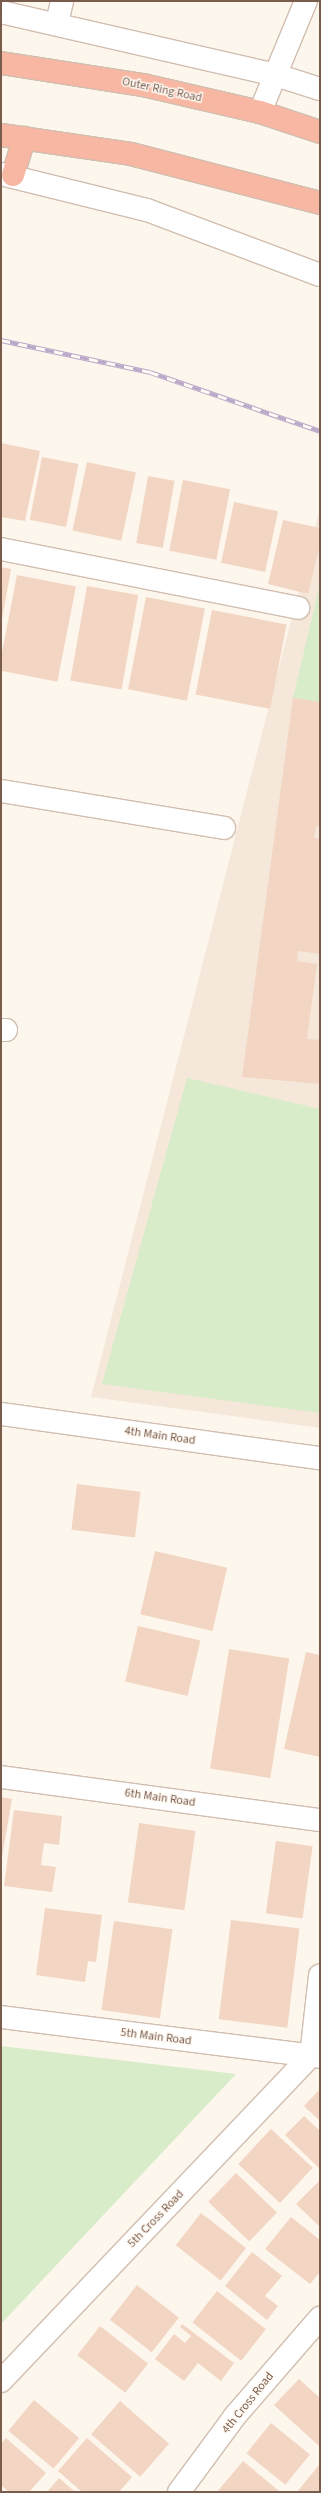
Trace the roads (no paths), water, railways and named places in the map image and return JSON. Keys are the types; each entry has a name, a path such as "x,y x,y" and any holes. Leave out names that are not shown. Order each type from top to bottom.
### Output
{"highway":[{"name":"Outer Ring Road","path":"1,63 143,85 260,112 320,132"},
{"path":"1,135 131,154 320,203"},
{"path":"7,174 24,138"}],"street":[{"path":"57,24 62,1"},
{"path":"260,112 306,1"},
{"path":"1,12 276,75 320,89"},
{"path":"7,174 147,210 320,276"},
{"path":"1,549 298,608"},
{"path":"1,791 224,828"},
{"name":"4th Main Road","path":"1,1414 320,1458"},
{"name":"6th Main Road","path":"1,1776 320,1820"},
{"path":"315,2057 320,1976"},
{"name":"5th Main Road","path":"1,2017 315,2057"},
{"name":"5th Cross Road","path":"1,2381 315,2057"},
{"name":"4th Cross Road","path":"179,2492 235,2416 320,2318"}],"railway":[{"path":"1,340 150,372 320,431"}]}
